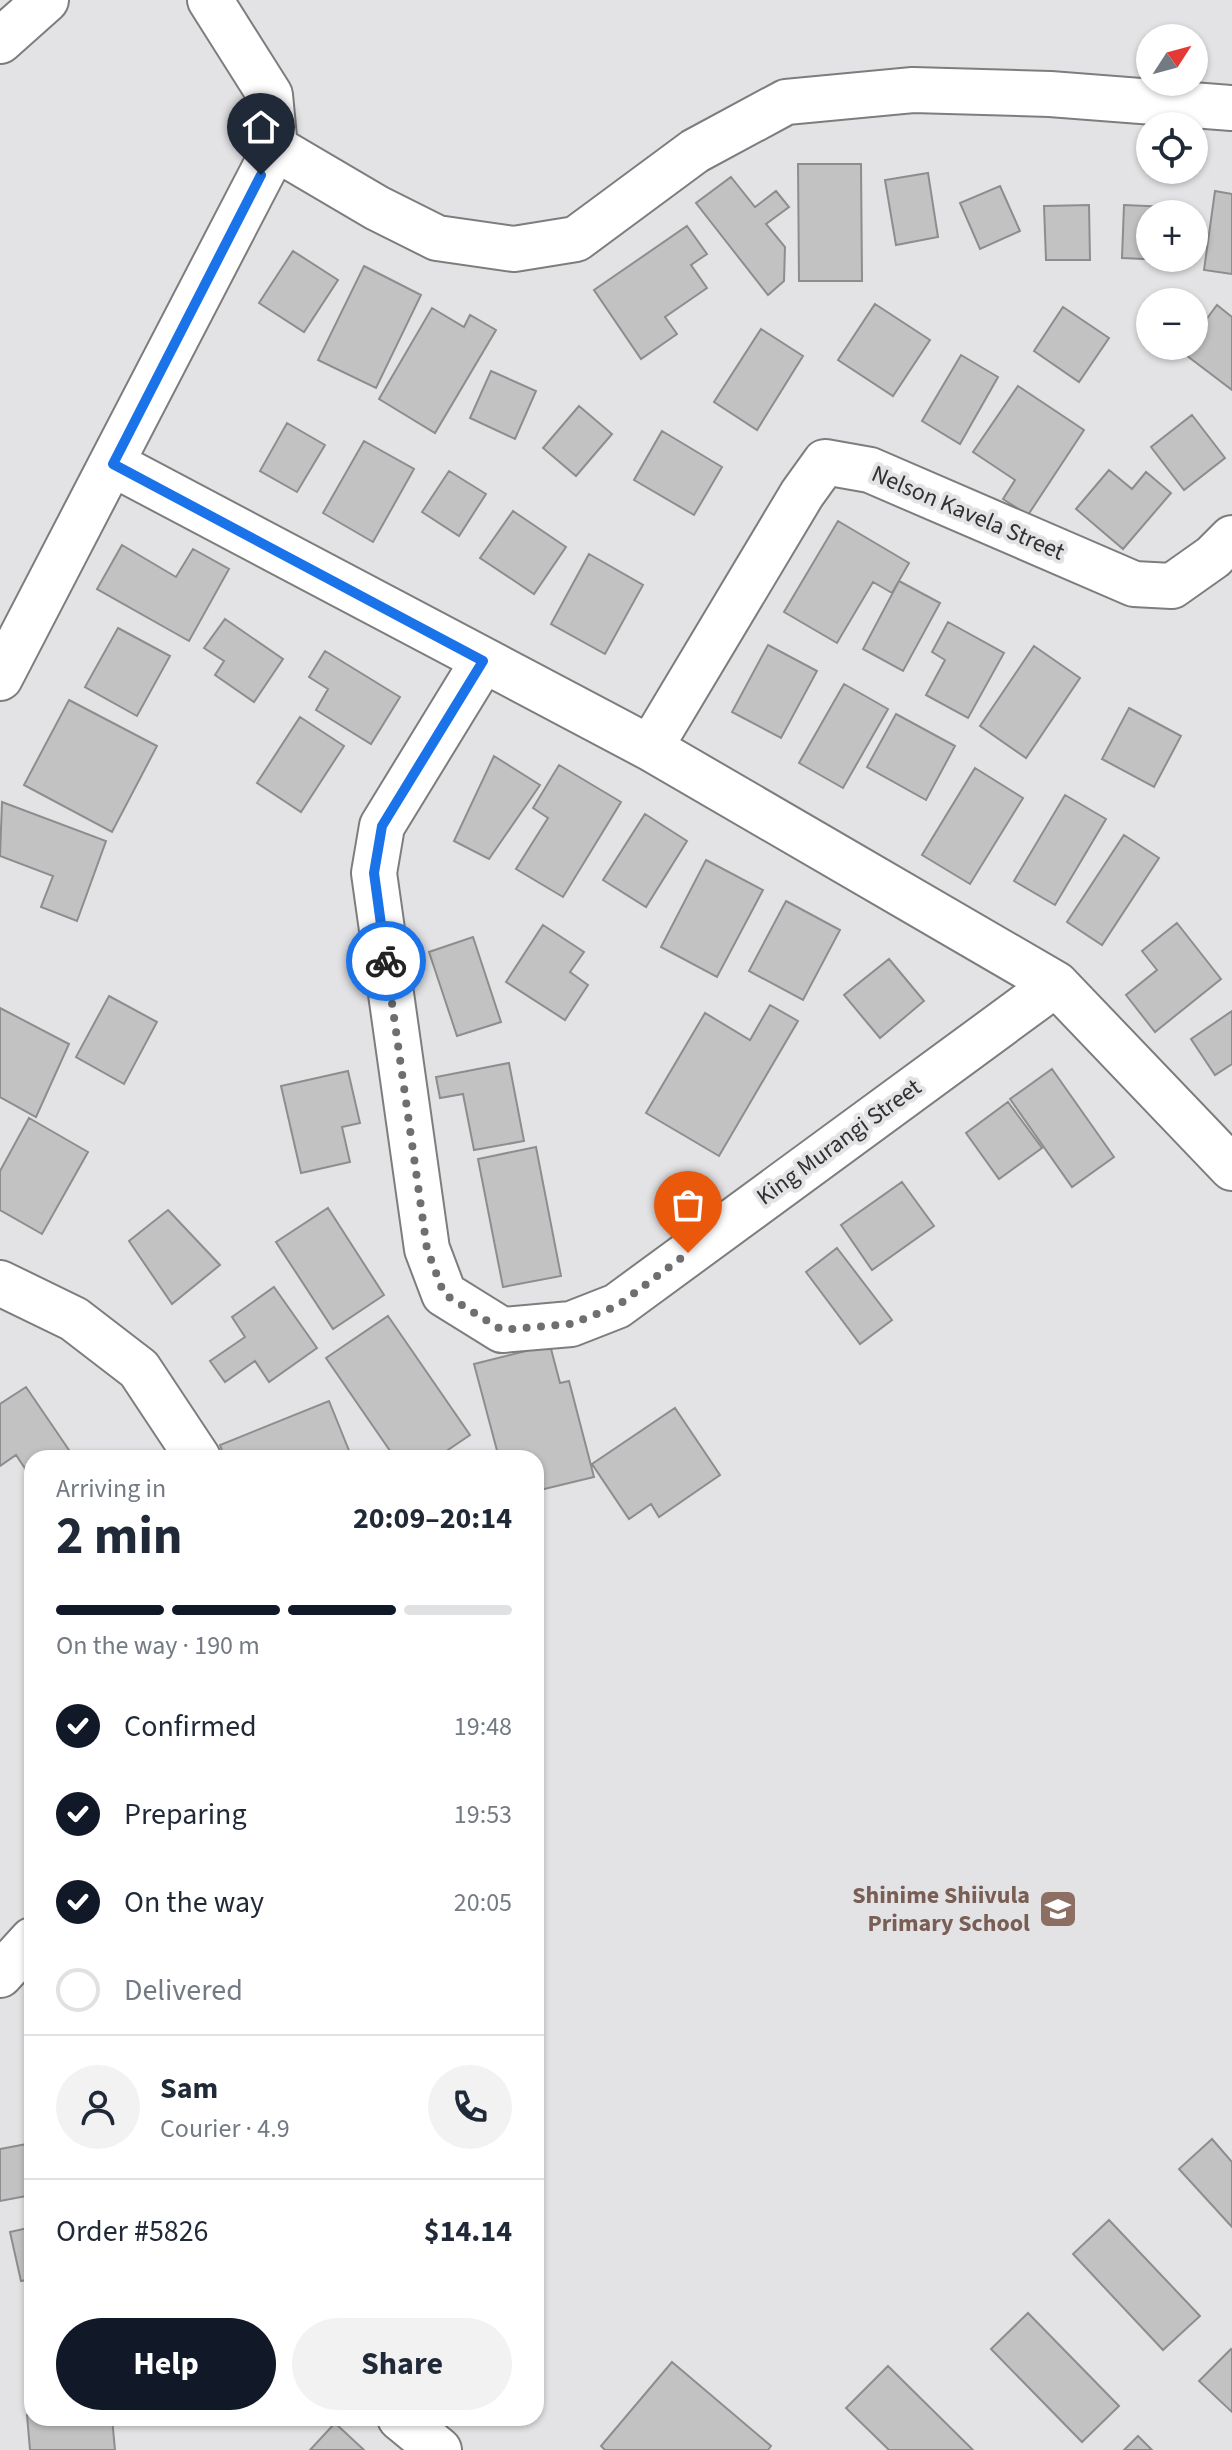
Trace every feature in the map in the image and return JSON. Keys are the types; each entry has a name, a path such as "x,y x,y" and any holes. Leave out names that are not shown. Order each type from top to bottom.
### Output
{"street":[{"path":"0,41 46,0"},
{"path":"0,678 275,148 270,95 210,0"},
{"path":"275,148 377,208 437,238 514,249 576,239 695,151 786,102 913,90 1050,94 1232,108"},
{"name":"Nelson Kavela Street","path":"650,748 802,494 825,462 870,470 1134,584 1172,586 1213,557 1232,538"},
{"path":"113,464 650,748 1056,984 1232,1168"},
{"name":"King Murangi Street","path":"483,661 382,826 374,873 427,1249 444,1294 502,1330 571,1324 617,1306 1056,984"},
{"path":"0,1283 74,1319 139,1369 193,1450"},
{"path":"0,1975 24,1949"},
{"path":"410,2426 439,2450"}],"building":[{"path":"798,164 861,164 862,281 799,281"},
{"path":"928,173 938,237 896,245 885,180"},
{"path":"731,177 755,207 776,191 789,207 766,224 785,247 784,281 768,295 696,203"},
{"path":"1000,186 1020,231 980,249 960,203"},
{"path":"1215,191 1232,194 1232,274 1208,271 1208,241"},
{"path":"1089,205 1090,260 1046,260 1044,206"},
{"path":"1124,205 1136,206 1136,259 1122,258"},
{"path":"687,226 707,254 691,265 707,288 665,317 677,334 641,359 594,290"},
{"path":"293,251 338,280 304,332 259,303"},
{"path":"364,266 421,295 376,388 318,360"},
{"path":"875,304 930,340 893,396 838,360"},
{"path":"1217,305 1232,317 1232,390 1193,360 1208,360 1208,317"},
{"path":"1063,307 1109,338 1079,382 1034,351"},
{"path":"432,308 464,327 470,315 496,330 435,433 379,399"},
{"path":"761,329 803,356 757,430 714,402"},
{"path":"961,355 998,377 960,444 922,421"},
{"path":"491,371 536,391 515,439 470,418"},
{"path":"1018,386 1084,430 1028,515 1003,499 1015,480 973,452"},
{"path":"579,406 612,434 576,476 543,448"},
{"path":"1192,415 1225,458 1184,490 1151,447"},
{"path":"287,423 325,445 297,492 260,471"},
{"path":"662,431 722,467 694,515 634,480"},
{"path":"364,441 414,469 373,542 323,513"},
{"path":"1109,470 1132,489 1146,472 1171,493 1123,549 1076,509"},
{"path":"449,471 486,494 459,536 422,512"},
{"path":"513,511 566,547 534,594 480,558"},
{"path":"838,521 909,563 892,593 873,582 837,643 784,612"},
{"path":"122,545 176,577 193,549 229,569 189,641 97,589"},
{"path":"589,554 643,585 605,654 551,624"},
{"path":"899,581 940,603 903,671 863,649"},
{"path":"225,619 283,659 254,702 215,675 224,661 204,648"},
{"path":"948,622 1004,653 968,718 926,695 945,660 932,652"},
{"path":"118,628 170,656 137,716 85,687"},
{"path":"768,645 817,671 781,738 732,712"},
{"path":"1034,646 1080,678 1026,758 980,726"},
{"path":"325,651 400,697 371,744 316,710 328,689 309,677"},
{"path":"844,684 888,709 843,788 799,763"},
{"path":"69,700 157,746 112,832 24,785"},
{"path":"1129,708 1181,736 1154,787 1102,759"},
{"path":"896,714 955,746 926,800 867,767"},
{"path":"300,717 344,746 301,812 257,783"},
{"path":"494,756 540,785 489,859 454,841"},
{"path":"559,765 621,802 563,897 516,869 548,818 533,808"},
{"path":"975,768 1023,798 970,884 922,855"},
{"path":"1065,795 1106,819 1055,905 1014,881"},
{"path":"2,802 106,841 77,921 41,907 53,876 0,856"},
{"path":"645,814 687,841 646,907 603,880"},
{"path":"1124,835 1159,858 1102,945 1067,922"},
{"path":"706,860 763,890 717,977 661,947"},
{"path":"786,901 840,930 803,1000 749,971"},
{"path":"1177,923 1221,979 1155,1032 1126,995 1157,970 1142,951"},
{"path":"543,925 584,952 570,972 588,985 565,1020 506,982"},
{"path":"473,937 501,1022 457,1036 429,952"},
{"path":"889,959 924,1001 880,1038 844,995"},
{"path":"109,996 157,1022 124,1084 76,1057"},
{"path":"770,1005 798,1021 719,1156 646,1113 705,1013 750,1040"},
{"path":"0,1008 69,1044 36,1117 0,1097"},
{"path":"1232,1011 1232,1064 1215,1075 1191,1039"},
{"path":"509,1063 524,1141 474,1150 463,1094 440,1098 436,1077"},
{"path":"1052,1069 1114,1157 1072,1187 1010,1099"},
{"path":"348,1071 360,1123 342,1127 350,1162 301,1173 281,1086"},
{"path":"1008,1102 1042,1148 999,1179 966,1133"},
{"path":"29,1118 88,1152 42,1234 0,1210 0,1171"},
{"path":"536,1147 561,1276 503,1287 478,1159"},
{"path":"902,1182 934,1226 872,1270 841,1225"},
{"path":"328,1208 384,1295 333,1329 276,1242"},
{"path":"168,1210 220,1265 172,1304 129,1241"},
{"path":"837,1248 892,1320 860,1344 806,1272"},
{"path":"274,1287 317,1348 269,1382 255,1361 225,1382 210,1361 245,1337 232,1317"},
{"path":"388,1316 470,1435 448,1450 389,1450 326,1358"},
{"path":"550,1345 560,1383 569,1381 594,1477 544,1489 544,1450 497,1450 474,1364"},
{"path":"26,1387 69,1450 24,1450 24,1467 16,1455 0,1466 0,1404"},
{"path":"329,1401 349,1450 222,1450 220,1445"},
{"path":"675,1408 720,1475 659,1517 651,1504 629,1519 592,1464"},
{"path":"1212,2139 1232,2162 1232,2227 1179,2169"},
{"path":"24,2144 24,2196 0,2201 0,2149"},
{"path":"1109,2220 1200,2316 1163,2350 1073,2254"},
{"path":"24,2229 24,2280 21,2281 10,2232"},
{"path":"1028,2313 1119,2406 1082,2442 991,2349"},
{"path":"1232,2350 1232,2412 1199,2381"},
{"path":"672,2362 771,2446 768,2450 605,2450 601,2446"},
{"path":"888,2366 973,2450 889,2450 846,2408"},
{"path":"28,2426 113,2426 115,2450 30,2450"},
{"path":"332,2426 338,2426 364,2450 310,2450"},
{"path":"1138,2436 1152,2450 1124,2450"}],"way so far":[{"path":"386,961 427,1249 444,1294 502,1330 571,1324 617,1306 688,1253"}],"place":[{"name":"Shinime Shiivula Primary School","path":"1058,1909"}],"route":[{"path":"261,175 113,464 483,661 382,826 374,873 386,961"}]}
